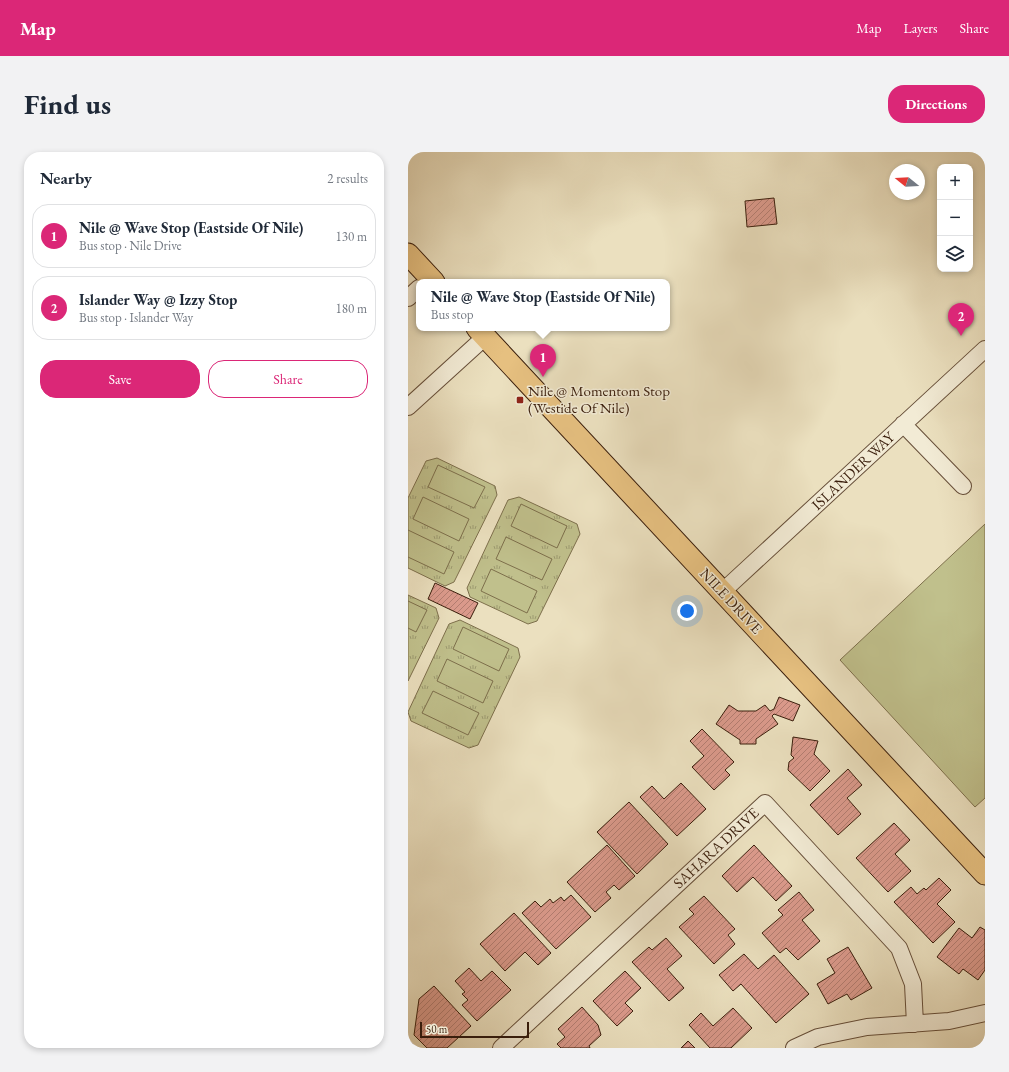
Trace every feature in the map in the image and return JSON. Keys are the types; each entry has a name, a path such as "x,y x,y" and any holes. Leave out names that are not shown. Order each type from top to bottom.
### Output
{"main road":[{"path":"408,254 425,279"},
{"name":"NILE DRIVE","path":"481,333 985,874"}],"street":[{"path":"408,298 416,291"},
{"path":"408,407 481,333"},
{"name":"ISLANDER WAY","path":"722,592 985,349"},
{"path":"903,424 963,486"},
{"name":"SAHARA DRIVE","path":"501,1048 765,803 900,948 913,984 915,1024"},
{"path":"794,1048 818,1037 867,1027 949,1021 985,1013"}],"green space":[{"path":"437,458 495,486 497,495 454,582 445,586 408,568 408,498 426,461"},
{"path":"438,465 485,487 474,508 428,487"},
{"path":"423,497 469,519 459,541 413,519"},
{"path":"519,497 577,524 580,534 537,621 528,624 470,597 467,588 508,500"},
{"path":"521,504 567,526 557,548 511,526"},
{"path":"985,524 985,798 975,807 840,660"},
{"path":"408,530 454,552 444,574 408,557"},
{"path":"506,537 552,559 542,580 496,559"},
{"path":"491,569 537,591 527,613 481,591"},
{"path":"408,595 436,608 439,618 408,681"},
{"path":"408,601 427,610 416,632 408,628"},
{"path":"460,620 518,648 520,657 478,745 469,748 411,721 408,712 449,624"},
{"path":"463,627 509,649 499,671 453,649"},
{"path":"447,659 493,681 483,703 437,681"},
{"path":"433,691 479,713 468,735 422,713"}],"building":[{"path":"774,198 777,224 747,227 745,201"},
{"path":"435,583 478,603 470,619 428,599"},
{"path":"779,697 800,705 793,721 774,714 772,716 778,724 756,739 756,744 740,744 740,740 716,724 729,705 738,711 756,711 765,705 770,711 774,709"},
{"path":"702,729 734,762 725,770 730,775 714,790 692,767 704,756 690,741"},
{"path":"793,737 818,741 814,754 830,771 810,791 788,770 789,762 794,758 791,755"},
{"path":"848,769 862,785 847,798 861,814 838,835 810,805"},
{"path":"681,783 706,809 677,836 640,797 652,786 664,799"},
{"path":"629,802 668,844 637,874 597,832"},
{"path":"894,823 910,840 895,854 911,871 888,892 856,858"},
{"path":"607,845 635,876 619,890 614,885 606,892 611,898 595,912 567,882"},
{"path":"754,845 792,886 776,901 753,877 737,892 722,876"},
{"path":"939,878 951,890 937,904 955,922 933,943 894,902 911,887 917,894 924,888 926,890"},
{"path":"799,892 814,910 802,920 820,941 798,960 786,948 780,953 762,933 783,915 778,910"},
{"path":"571,895 591,917 556,949 522,913 535,901 541,907 550,899 553,903 561,897 564,901"},
{"path":"704,896 735,929 728,935 735,944 714,964 679,927 694,914 689,909"},
{"path":"514,913 551,953 538,965 525,952 505,971 480,944"},
{"path":"980,927 985,930 985,970 978,980 963,969 959,974 937,957 959,928 972,938"},
{"path":"666,938 682,956 667,969 684,988 669,1001 632,962 649,947 652,950"},
{"path":"848,947 872,988 851,1000 847,994 828,1004 817,984 835,973 827,959"},
{"path":"744,954 758,969 774,955 809,994 776,1023 741,984 733,991 719,975"},
{"path":"469,968 481,981 492,971 511,990 477,1021 462,1005 468,1000 462,994 465,992 455,981"},
{"path":"625,971 641,988 625,1003 633,1011 617,1026 593,1001"},
{"path":"434,986 471,1026 447,1048 427,1048 414,1035 419,999"},
{"path":"582,1007 598,1025 601,1035 589,1046 590,1048 561,1048 557,1044 565,1037 558,1029"},
{"path":"733,1008 752,1028 731,1048 710,1048 689,1025 701,1013 713,1026"},
{"path":"408,1039 417,1048 408,1048"},
{"path":"688,1041 695,1048 681,1048"}],"place":[{"name":"Islander Way @ Izzy Stop","path":"961,336"},
{"name":"Nile @ Wave Stop (Eastside Of Nile)","path":"543,377"},
{"name":"Nile @ Momentom Stop (Westide Of Nile)","path":"520,400"}]}
